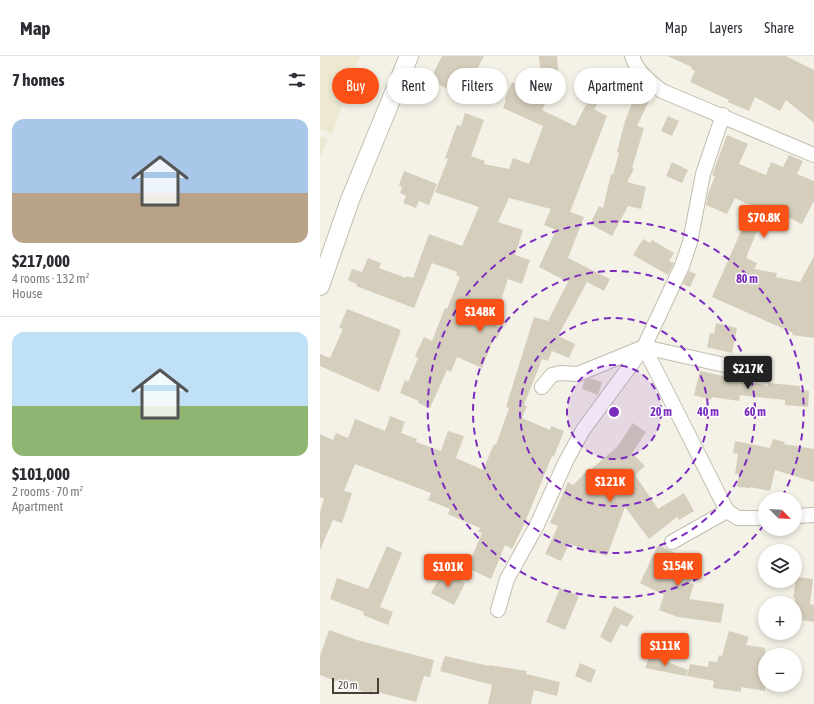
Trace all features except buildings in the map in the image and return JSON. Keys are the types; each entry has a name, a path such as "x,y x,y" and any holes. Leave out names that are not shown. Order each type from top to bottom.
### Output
{"street":[{"path":"320,286 350,200 409,56"},
{"path":"632,56 634,62 645,78 662,91 723,115 814,155"},
{"path":"498,610 507,579 537,525 566,461 583,430 644,347 682,266 690,242 703,174 723,115"},
{"path":"644,347 727,512 738,518 758,518"},
{"path":"542,387 552,375 560,372 578,374 644,347 729,366"},
{"path":"672,542 727,512"},
{"path":"802,516 814,515"}],"shaded area":[{"path":"320,56 360,56 356,68 332,68 332,104 343,104 332,134 320,129"},
{"path":"320,136 328,139 320,159"}]}
